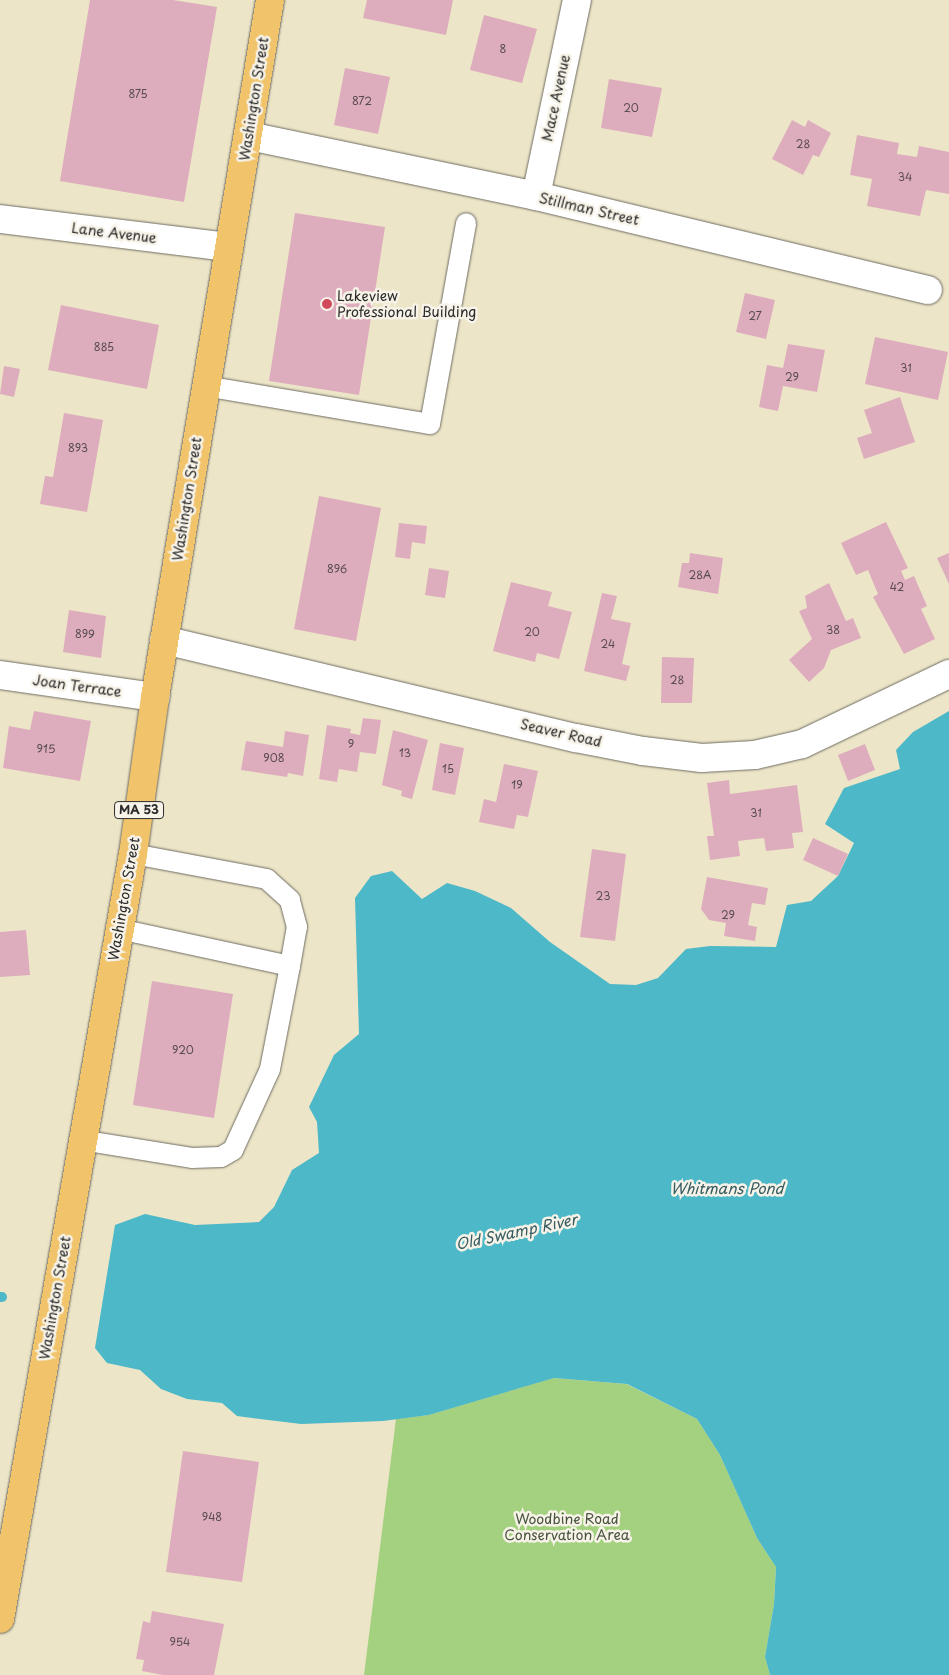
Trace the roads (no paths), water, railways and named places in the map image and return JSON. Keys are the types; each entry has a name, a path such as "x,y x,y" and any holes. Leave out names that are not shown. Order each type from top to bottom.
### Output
{"main road":[{"name":"Washington Street","path":"0,1618 81,1140 133,854 164,640 228,247 249,136 270,0"}],"street":[{"name":"Mace Avenue","path":"536,196 577,0"},
{"name":"Stillman Street","path":"249,136 536,196 928,290"},
{"name":"Lane Avenue","path":"0,219 228,247"},
{"name":"Seaver Road","path":"164,640 576,738 643,752 702,758 755,755 802,744 949,674"},
{"name":"Joan Terrace","path":"6,680 155,697"}],"lane":[{"path":"206,386 430,424 466,223"},
{"path":"81,1140 192,1158 221,1157 233,1150 270,1069 290,966 297,927 290,900 267,879 133,854"},
{"path":"119,930 290,966"}],"water":[{"name":"Whitmans Pond","path":"949,711 949,1675 770,1675 765,1657 774,1604 776,1567 757,1538 720,1455 697,1419 627,1384 554,1378 429,1415 383,1421 301,1424 237,1416 222,1403 187,1399 161,1389 140,1370 107,1363 95,1348 115,1225 145,1214 195,1225 259,1222 274,1207 292,1170 319,1153 317,1122 309,1107 334,1055 359,1034 355,898 371,876 392,871 422,899 447,883 475,891 511,908 550,942 610,984 636,985 658,978 686,949 710,946 776,947 787,905 811,901 838,876 854,843 825,824 844,788 900,769 896,750 913,732"}],"place":[{"name":"Lakeview Professional Building","path":"327,304"}],"water label":[{"name":"Old Swamp River","path":"516,1231"}],"park label":[{"name":"Woodbine Road Conservation Area","path":"567,1528"}]}
